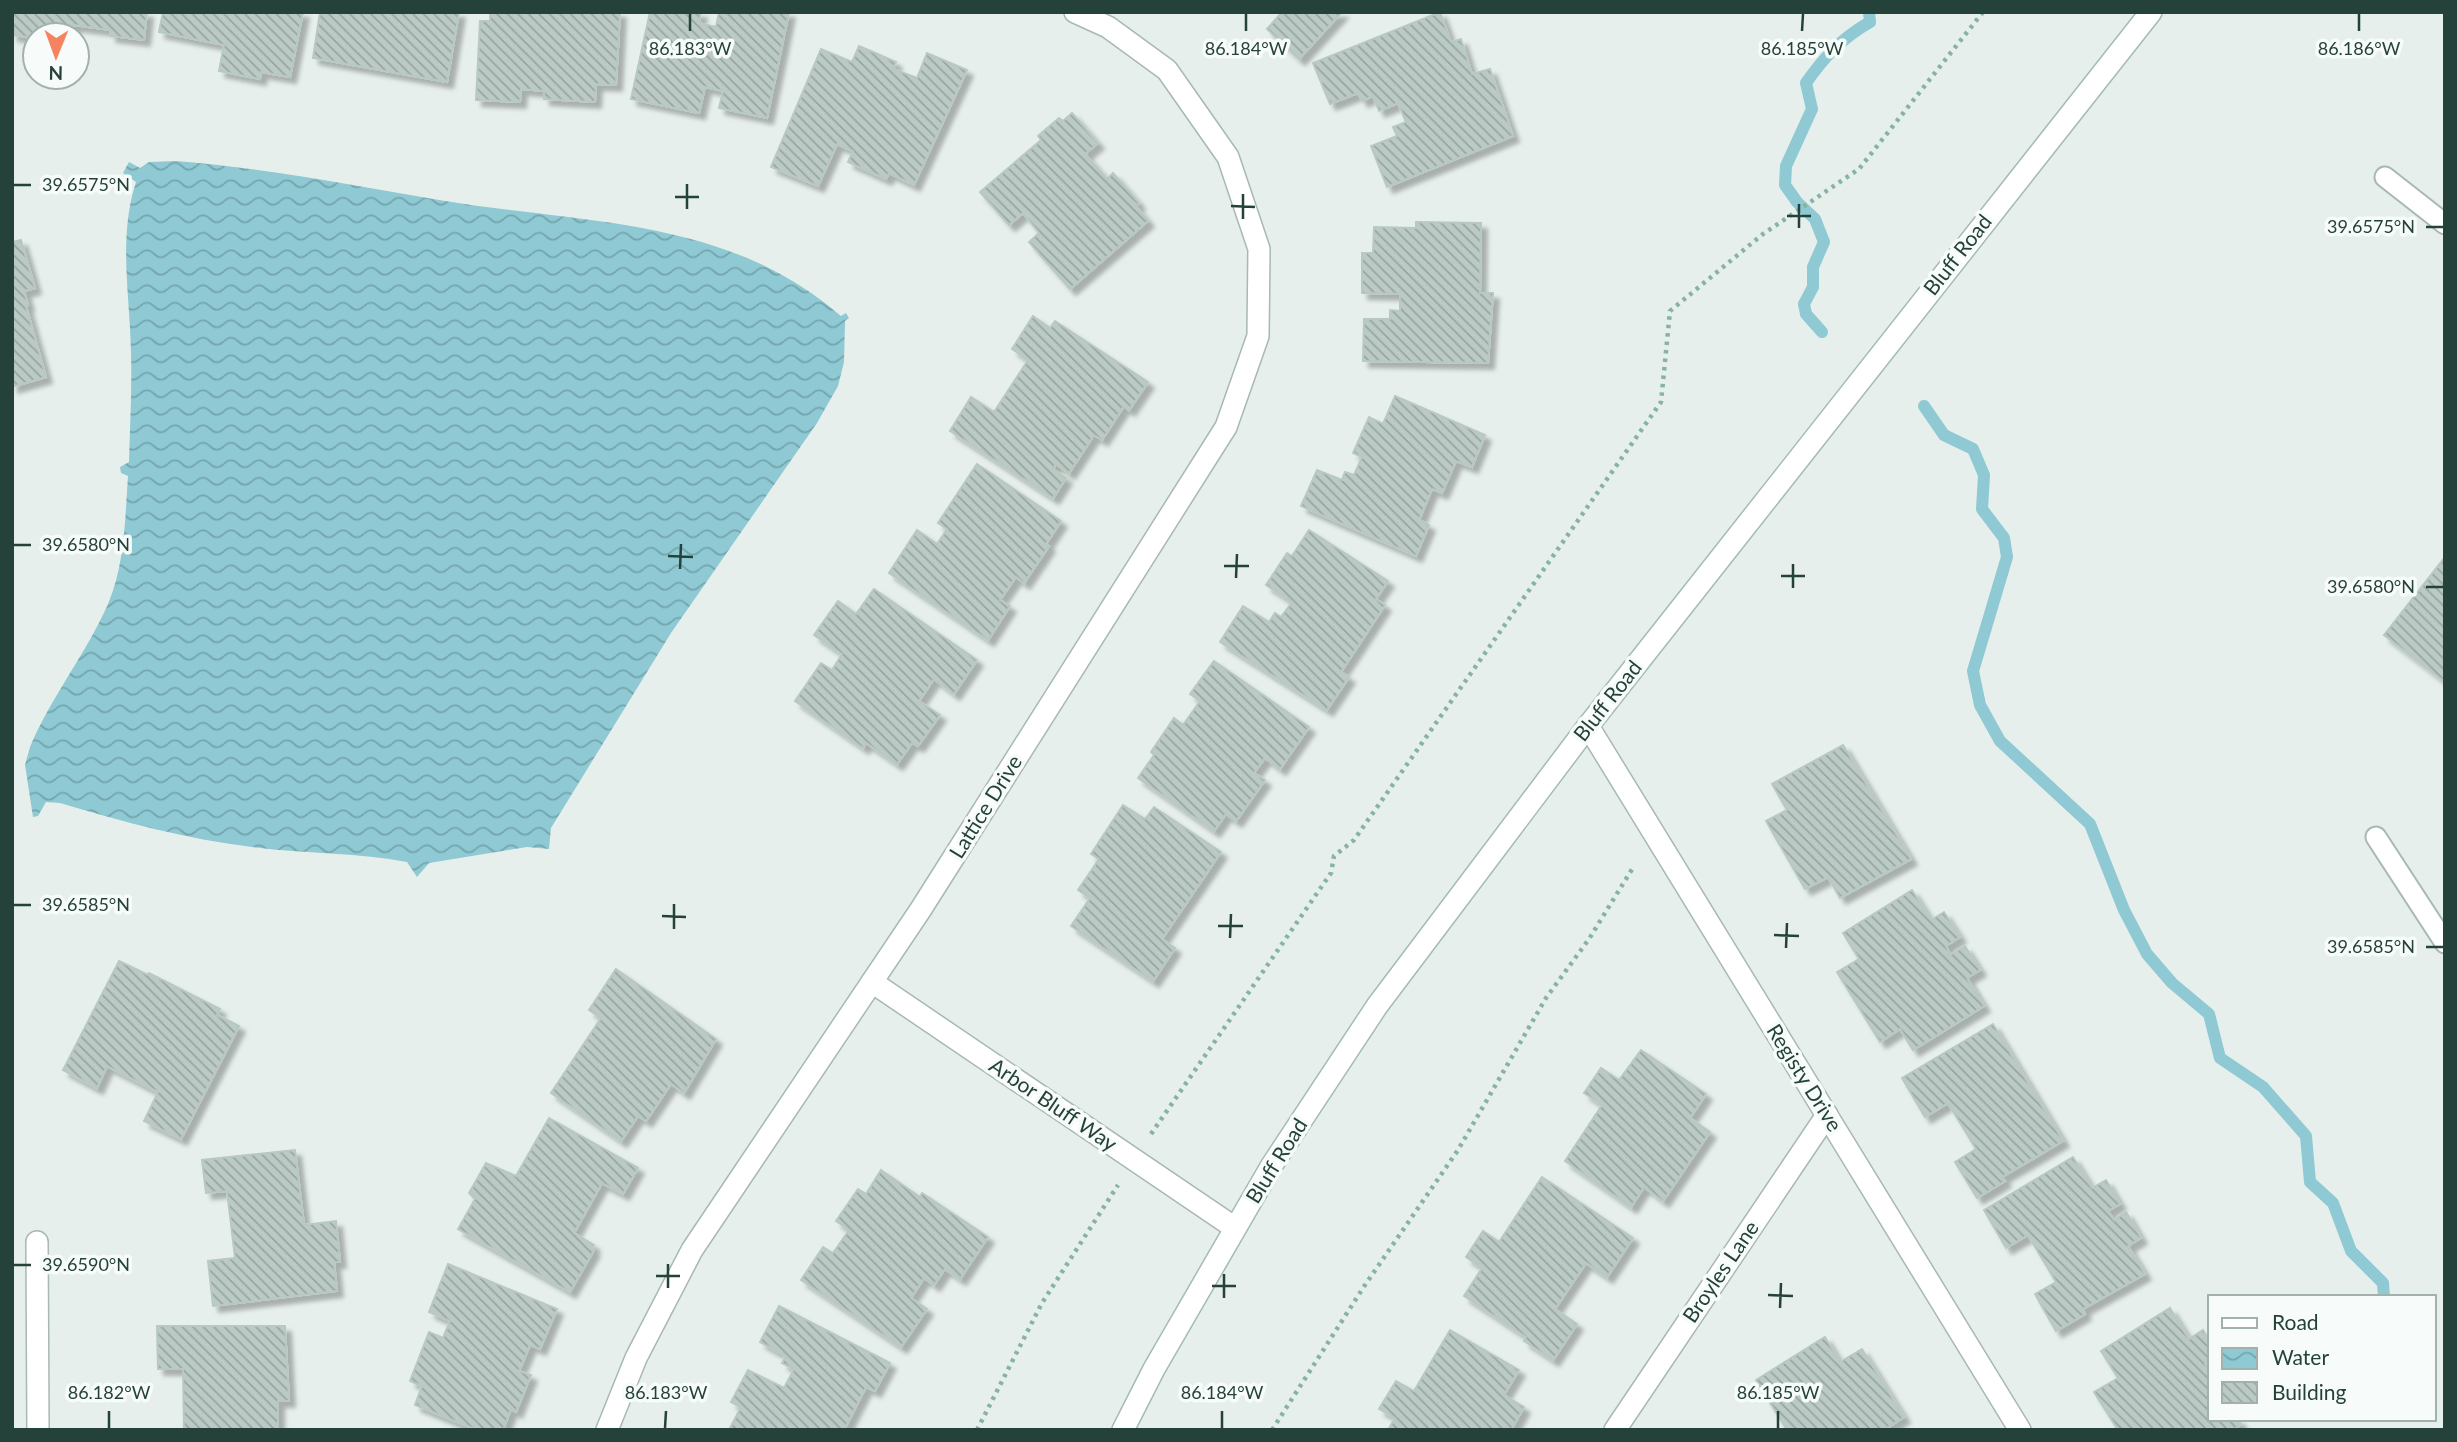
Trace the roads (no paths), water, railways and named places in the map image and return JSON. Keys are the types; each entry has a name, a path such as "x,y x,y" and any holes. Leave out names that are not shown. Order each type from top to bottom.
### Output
{"street":[{"name":"Lattice Drive","path":"607,1430 636,1358 692,1250 872,982 1226,427 1258,335 1259,249 1228,156 1167,70 1108,27 1075,12"},
{"name":"Bluff Road","path":"1123,1430 1235,1228 1377,1006 1588,726 2151,12"},
{"name":"Registy Drive","path":"1588,726 2020,1430"},
{"name":"Arbor Bluff Way","path":"872,982 1235,1228"},
{"name":"Broyles Lane","path":"1615,1430 1827,1115"},
{"path":"37,1242 38,1430"}],"lane":[{"path":"2385,177 2445,224"},
{"path":"2376,837 2445,943"}],"water":[{"path":"176,161 275,172 439,200 650,230 700,242 750,259 796,283 841,316 846,313 849,318 845,321 844,362 838,386 817,423 671,633 551,828 549,849 527,847 429,863 417,877 407,862 227,844 155,829 60,803 46,802 38,816 33,817 25,765 30,747 108,604 121,557 128,476 121,473 120,467 129,462 131,394 126,245 127,224 136,182 123,173 129,162 140,168 149,162"}],"waterway":[{"path":"1822,332 1806,314 1804,304 1813,287 1813,267 1824,242 1815,219 1797,202 1785,185 1786,166 1812,109 1806,83 1834,49 1870,22 1869,12"},
{"path":"1924,406 1944,435 1973,449 1984,475 1982,509 2004,538 2007,557 1973,671 1980,705 2000,741 2090,824 2124,910 2147,954 2172,983 2209,1014 2220,1058 2263,1087 2306,1136 2310,1182 2333,1203 2351,1251 2383,1283 2384,1295"}]}
